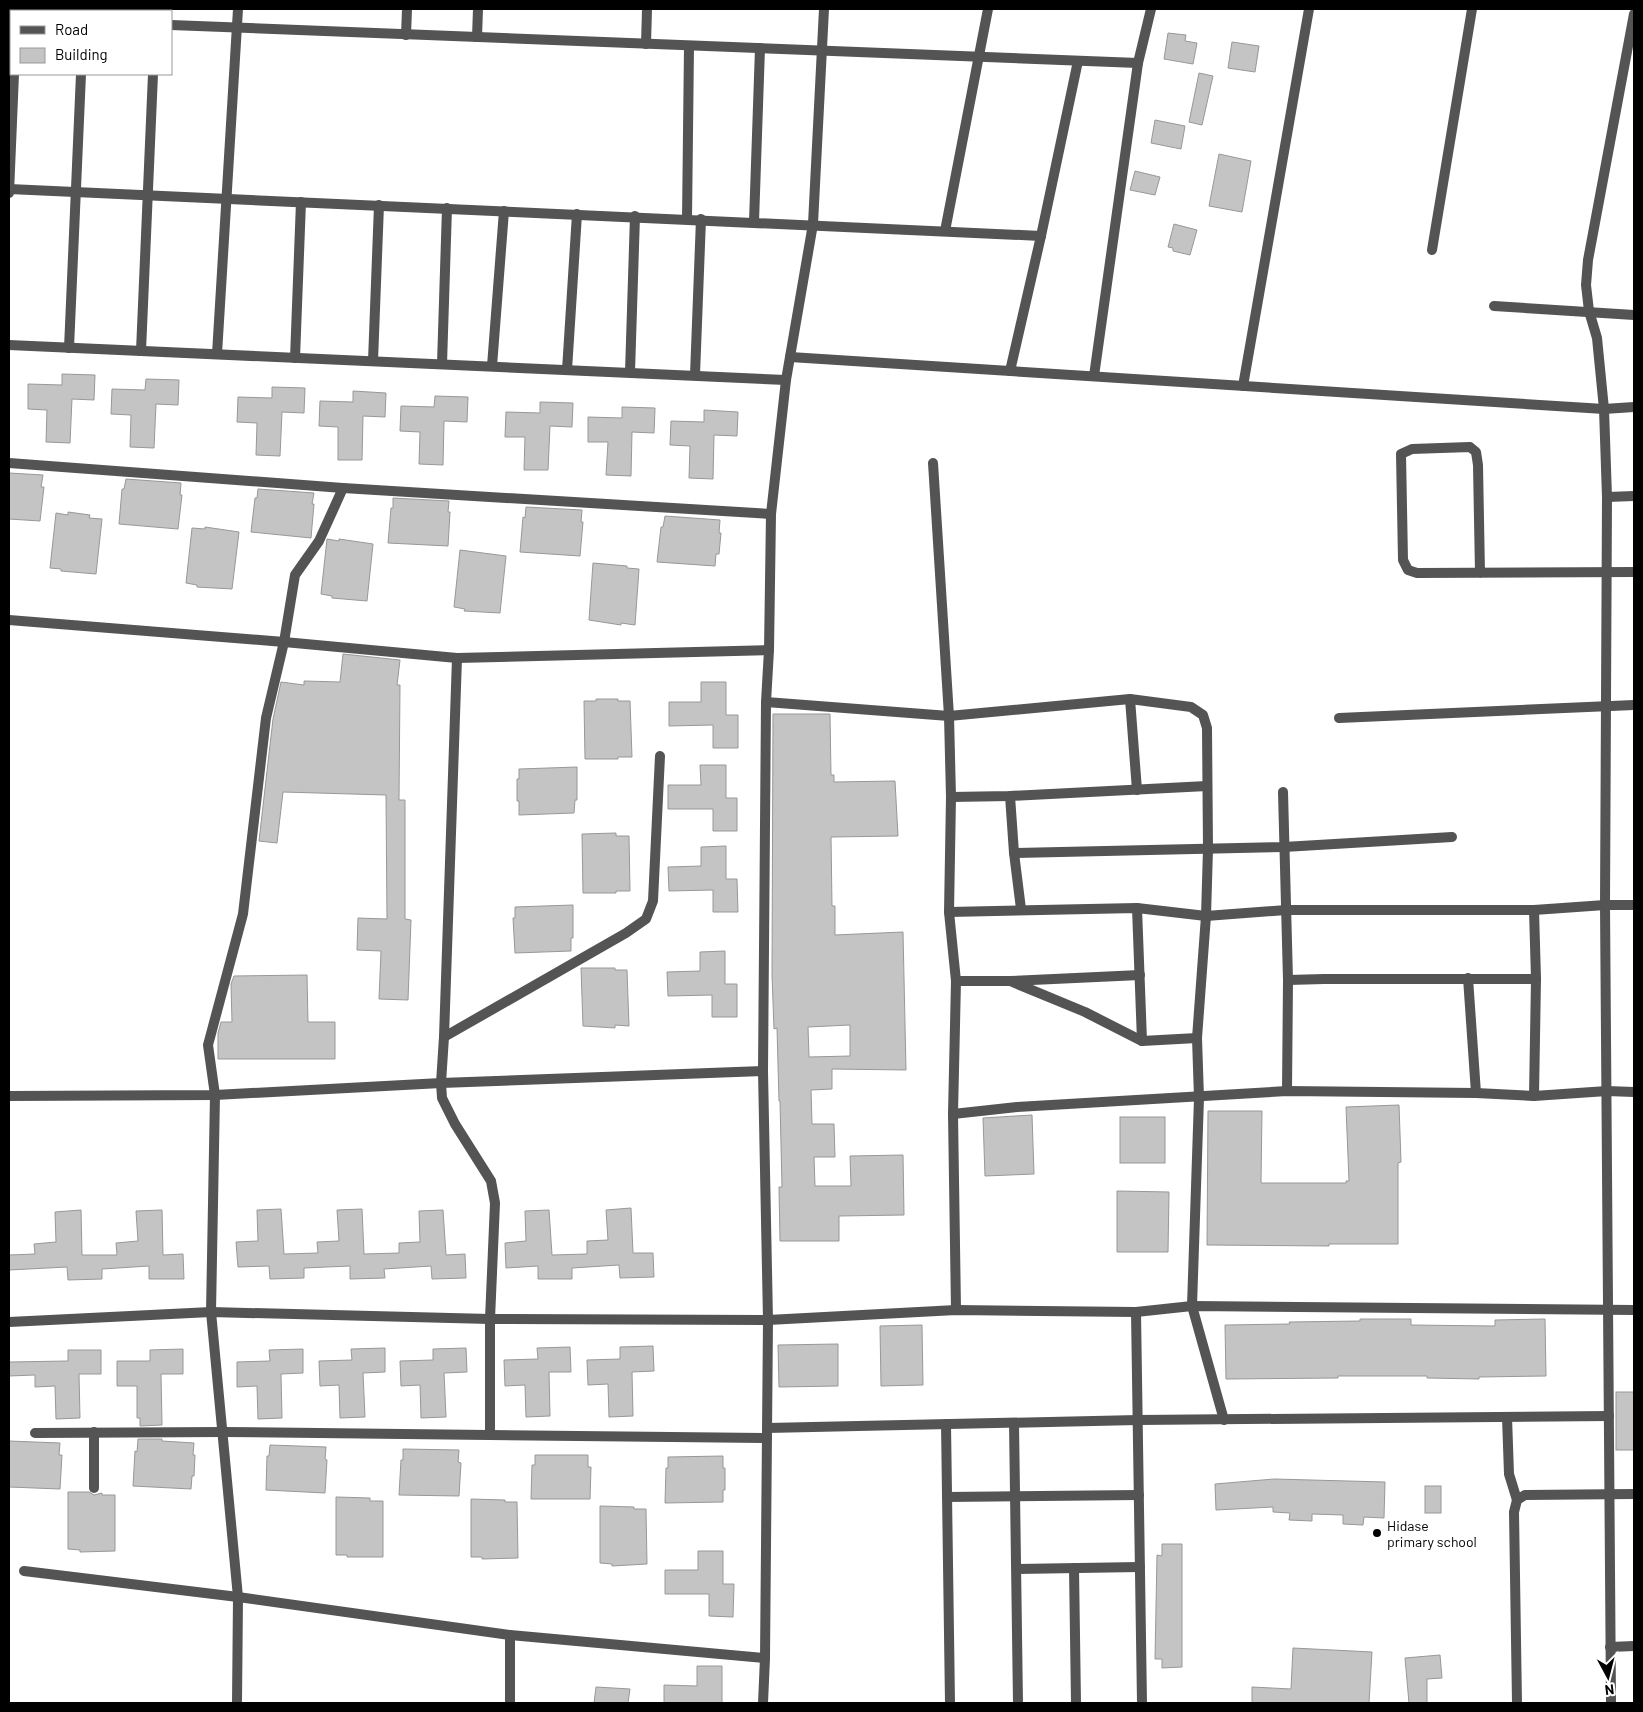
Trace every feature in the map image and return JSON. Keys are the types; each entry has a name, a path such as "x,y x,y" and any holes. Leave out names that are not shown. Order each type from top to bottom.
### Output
{"street":[{"path":"218,354 238,9"},
{"path":"406,35 407,9"},
{"path":"477,38 478,9"},
{"path":"646,44 647,9"},
{"path":"763,1703 768,1320 764,1071 766,702 769,650 771,514 786,380 813,224 824,9"},
{"path":"945,231 988,9"},
{"path":"1094,376 1138,64 1151,9"},
{"path":"1243,386 1309,9"},
{"path":"1432,250 1472,9"},
{"path":"1611,1703 1605,905 1607,497 1604,409 1597,338 1589,311 1586,285 1588,260 1634,14"},
{"path":"172,25 1138,64"},
{"path":"687,219 689,46"},
{"path":"754,222 760,48"},
{"path":"1010,371 1078,61"},
{"path":"9,193 14,75"},
{"path":"69,348 81,75"},
{"path":"141,351 153,75"},
{"path":"9,189 813,224 1041,236"},
{"path":"295,358 301,202"},
{"path":"373,361 379,205"},
{"path":"442,364 446,208"},
{"path":"492,366 504,211"},
{"path":"567,370 577,214"},
{"path":"630,372 635,216"},
{"path":"695,375 701,219"},
{"path":"1494,306 1634,315"},
{"path":"9,346 786,380"},
{"path":"790,357 1604,409 1634,407"},
{"path":"1480,573 1478,465 1476,452 1470,446 1412,449 1401,454 1403,560 1408,570 1417,573 1480,573 1634,572"},
{"path":"9,463 343,488 771,514"},
{"path":"934,463 949,716 951,797 949,912 956,981 953,1114 956,1310"},
{"path":"237,1703 238,1597 211,1312 215,1095 208,1045 243,914 266,718 284,642 295,575 319,542 343,488"},
{"path":"1607,497 1634,496"},
{"path":"9,620 457,658 769,650"},
{"path":"457,658 441,1083 442,1098 455,1124 492,1181 495,1203 490,1319 490,1435"},
{"path":"1130,699 1137,790"},
{"path":"766,702 949,716 1130,699 1191,707 1203,715 1207,728 1208,849 1206,916 1197,1038 1199,1098 1192,1306 1224,1420"},
{"path":"1339,718 1634,705"},
{"path":"444,1037 626,933 646,919 653,901 660,756"},
{"path":"951,797 1010,796 1207,786"},
{"path":"1283,792 1288,980 1287,1092"},
{"path":"1010,796 1014,853 1021,909"},
{"path":"1014,853 1284,847 1452,836"},
{"path":"949,912 1137,908 1206,916 1286,910 1534,910 1634,905"},
{"path":"1137,908 1142,1041"},
{"path":"1534,910 1536,979 1534,1096"},
{"path":"956,981 1010,981 1140,974"},
{"path":"1468,978 1476,1093"},
{"path":"1288,980 1536,979"},
{"path":"1010,981 1085,1012 1142,1041 1197,1038"},
{"path":"9,1096 215,1095 441,1083 764,1071"},
{"path":"953,1114 1017,1107 1287,1092 1476,1093 1534,1096 1607,1091 1634,1092"},
{"path":"9,1322 211,1312 490,1319 768,1320 956,1310 1136,1312 1192,1306 1634,1310"},
{"path":"1136,1312 1142,1703"},
{"path":"35,1432 490,1435 767,1433 946,1424 1138,1420 1609,1416"},
{"path":"1507,1417 1509,1474 1516,1500 1514,1512 1517,1703"},
{"path":"1014,1423 1018,1703"},
{"path":"946,1424 950,1703"},
{"path":"94,1432 94,1488"},
{"path":"1516,1500 1525,1495 1634,1494"},
{"path":"947,1498 1139,1495"},
{"path":"1017,1570 1140,1567"},
{"path":"1074,1568 1076,1703"},
{"path":"24,1571 238,1597 510,1635 765,1658"},
{"path":"510,1635 510,1703"},
{"path":"1610,1647 1634,1646"}],"building":[{"path":"1168,33 1186,35 1185,41 1197,43 1193,64 1164,59"},
{"path":"1232,42 1259,46 1255,72 1228,68"},
{"path":"1199,73 1213,76 1202,125 1189,122"},
{"path":"1155,120 1185,126 1181,149 1151,143"},
{"path":"1219,154 1251,161 1242,212 1209,206"},
{"path":"1135,171 1160,177 1155,195 1130,190"},
{"path":"1174,224 1197,230 1190,255 1173,251 1173,248 1168,247"},
{"path":"62,374 95,375 94,400 72,399 70,443 46,442 47,410 28,409 28,384 62,385"},
{"path":"146,379 179,380 178,405 156,404 154,448 130,447 131,415 111,414 112,389 145,390"},
{"path":"272,387 305,388 304,413 282,412 280,456 256,455 257,423 237,422 238,397 272,398"},
{"path":"353,391 386,393 385,417 363,416 362,460 338,460 338,427 319,426 320,401 353,402"},
{"path":"435,396 468,397 467,422 444,421 443,465 419,464 420,432 400,431 401,406 434,407"},
{"path":"540,402 573,403 572,427 550,426 548,470 524,470 525,437 505,437 506,412 540,413"},
{"path":"622,407 655,408 654,433 632,432 631,476 606,475 608,442 588,442 588,417 622,418"},
{"path":"704,410 738,412 737,436 714,435 713,479 689,478 690,446 670,445 671,421 704,422"},
{"path":"9,473 43,475 41,487 44,487 40,521 9,519"},
{"path":"126,479 181,483 180,495 182,495 178,529 119,524 122,489 124,489"},
{"path":"258,489 314,493 311,538 251,532 255,498 257,498"},
{"path":"393,498 449,501 448,546 388,543"},
{"path":"526,507 582,510 581,522 583,522 580,556 520,552 523,517 525,518"},
{"path":"68,512 90,515 89,518 102,519 96,574 61,571 61,569 50,568 56,513 68,515"},
{"path":"665,516 720,520 719,554 716,554 715,566 657,562 661,527 663,527"},
{"path":"205,527 239,532 232,589 197,587 197,585 186,583 192,528 205,529"},
{"path":"327,539 373,544 367,601 332,598 332,596 321,594"},
{"path":"460,550 506,556 500,613 464,611 465,609 454,607"},
{"path":"593,563 639,569 635,625 621,623 621,625 589,620"},
{"path":"343,654 400,660 397,685 400,685 399,800 405,800 405,919 411,920 408,1000 379,999 381,951 357,950 358,918 387,919 386,795 283,792 277,843 259,841 273,719 281,682 304,685 304,681 340,682"},
{"path":"701,682 726,682 726,715 738,715 738,748 713,748 713,725 669,726 669,702 701,702"},
{"path":"596,699 630,701 632,757 585,759 584,701 596,701"},
{"path":"773,714 830,714 831,775 834,775 834,782 895,781 898,836 831,837 832,906 835,906 835,935 903,932 906,1070 832,1069 832,1089 811,1090 812,1124 834,1124 835,1157 814,1157 815,1186 851,1186 850,1156 903,1155 904,1215 839,1216 839,1241 780,1241 779,1187 782,1187 780,1101 777,1028 774,1029 772,975","holes":["850,1025 850,1056 809,1057 808,1027"]},
{"path":"700,765 726,765 726,798 737,798 737,831 713,831 713,809 668,809 668,785 701,785"},
{"path":"577,767 577,800 575,800 574,813 519,815 517,779 519,779 519,769"},
{"path":"616,833 616,836 629,836 630,891 583,893 582,834"},
{"path":"726,846 726,879 737,879 738,912 713,912 713,890 669,891 668,867 701,866 701,847"},
{"path":"573,905 571,951 515,953 513,918 515,918 515,907"},
{"path":"725,951 725,984 737,984 737,1017 712,1017 712,995 668,996 667,972 700,971 700,952"},
{"path":"581,968 627,970 629,1026 615,1025 615,1028 583,1026"},
{"path":"307,975 308,1022 335,1022 335,1059 218,1059 218,1033 221,1022 232,1022 231,984 234,976"},
{"path":"1399,1105 1401,1162 1398,1163 1398,1244 1329,1244 1329,1246 1207,1245 1208,1111 1262,1111 1261,1183 1346,1183 1346,1181 1349,1181 1346,1107"},
{"path":"1032,1115 1034,1174 985,1176 983,1118"},
{"path":"1120,1117 1165,1117 1165,1163 1120,1163"},
{"path":"1117,1191 1169,1192 1168,1252 1117,1252"},
{"path":"631,1208 633,1253 653,1253 654,1277 620,1278 619,1265 572,1268 572,1279 538,1279 538,1266 506,1268 505,1243 526,1241 525,1211 549,1210 552,1255 587,1254 587,1241 608,1240 606,1210"},
{"path":"281,1209 284,1254 318,1253 317,1242 339,1241 337,1210 362,1209 364,1254 399,1253 399,1243 420,1242 419,1211 443,1210 446,1255 465,1254 466,1278 432,1279 431,1266 384,1269 385,1278 350,1279 350,1266 304,1268 304,1278 270,1279 269,1266 238,1267 236,1242 258,1241 257,1210"},
{"path":"81,1210 82,1255 117,1255 116,1243 138,1241 136,1211 162,1210 163,1255 183,1254 184,1279 149,1279 149,1266 102,1269 102,1279 68,1280 67,1267 9,1270 9,1255 35,1254 34,1244 56,1242 55,1212"},
{"path":"1360,1319 1411,1319 1411,1325 1495,1326 1495,1320 1545,1319 1546,1376 1479,1377 1479,1379 1427,1378 1427,1376 1338,1376 1338,1378 1226,1379 1225,1325 1360,1321"},
{"path":"922,1325 923,1385 881,1386 880,1326"},
{"path":"838,1344 838,1386 779,1387 778,1345"},
{"path":"653,1346 654,1371 632,1372 633,1416 609,1417 608,1384 588,1385 587,1360 620,1359 620,1347"},
{"path":"570,1347 571,1372 549,1372 550,1416 526,1417 525,1385 505,1386 504,1360 538,1359 537,1348"},
{"path":"385,1348 385,1372 363,1373 365,1417 340,1418 339,1385 320,1386 319,1361 352,1360 351,1349"},
{"path":"466,1348 467,1372 444,1373 446,1417 421,1418 420,1385 401,1386 400,1361 433,1360 433,1349"},
{"path":"183,1349 183,1374 161,1374 162,1425 140,1426 140,1418 137,1418 137,1386 117,1386 117,1361 150,1361 150,1350"},
{"path":"303,1349 303,1373 281,1374 282,1418 258,1419 257,1386 237,1387 237,1362 270,1361 269,1350"},
{"path":"68,1350 101,1350 101,1374 79,1374 80,1418 56,1419 55,1386 35,1387 35,1375 9,1376 9,1362 68,1361"},
{"path":"1616,1392 1634,1392 1634,1450 1616,1450"},
{"path":"138,1439 162,1439 162,1441 194,1443 194,1476 192,1476 191,1489 133,1486 135,1451 137,1452"},
{"path":"9,1441 60,1443 59,1455 62,1455 60,1489 9,1487"},
{"path":"270,1445 326,1447 325,1493 266,1490 267,1456 269,1456"},
{"path":"403,1449 459,1450 458,1462 461,1463 459,1496 399,1495"},
{"path":"535,1455 588,1455 588,1467 591,1467 590,1499 531,1499 532,1465 535,1465"},
{"path":"723,1456 725,1490 723,1490 723,1502 665,1503 668,1457"},
{"path":"1274,1479 1385,1482 1384,1518 1364,1517 1363,1525 1343,1524 1343,1515 1312,1514 1312,1521 1289,1520 1290,1513 1273,1512 1273,1507 1216,1510 1215,1484"},
{"path":"1425,1486 1441,1486 1441,1513 1425,1513"},
{"path":"68,1492 115,1495 115,1551 80,1552 80,1550 68,1549"},
{"path":"336,1497 370,1498 370,1501 383,1501 383,1557 347,1557 347,1555 336,1555"},
{"path":"471,1499 517,1502 518,1558 482,1559 482,1557 471,1557"},
{"path":"600,1506 646,1509 647,1564 612,1566 612,1564 600,1563"},
{"path":"1162,1544 1182,1544 1182,1667 1162,1668 1162,1659 1155,1659 1157,1555 1162,1556"},
{"path":"698,1551 723,1551 723,1584 734,1584 733,1617 709,1616 709,1594 665,1594 665,1570 698,1570"},
{"path":"1293,1648 1372,1652 1369,1703 1252,1703 1252,1687 1291,1689"},
{"path":"1440,1655 1442,1678 1427,1679 1427,1703 1409,1703 1405,1658"},
{"path":"697,1666 722,1666 722,1703 664,1703 664,1685 697,1686"},
{"path":"596,1687 630,1689 628,1703 594,1703"}],"place":[{"name":"Hidase primary school","path":"1377,1533"}]}
